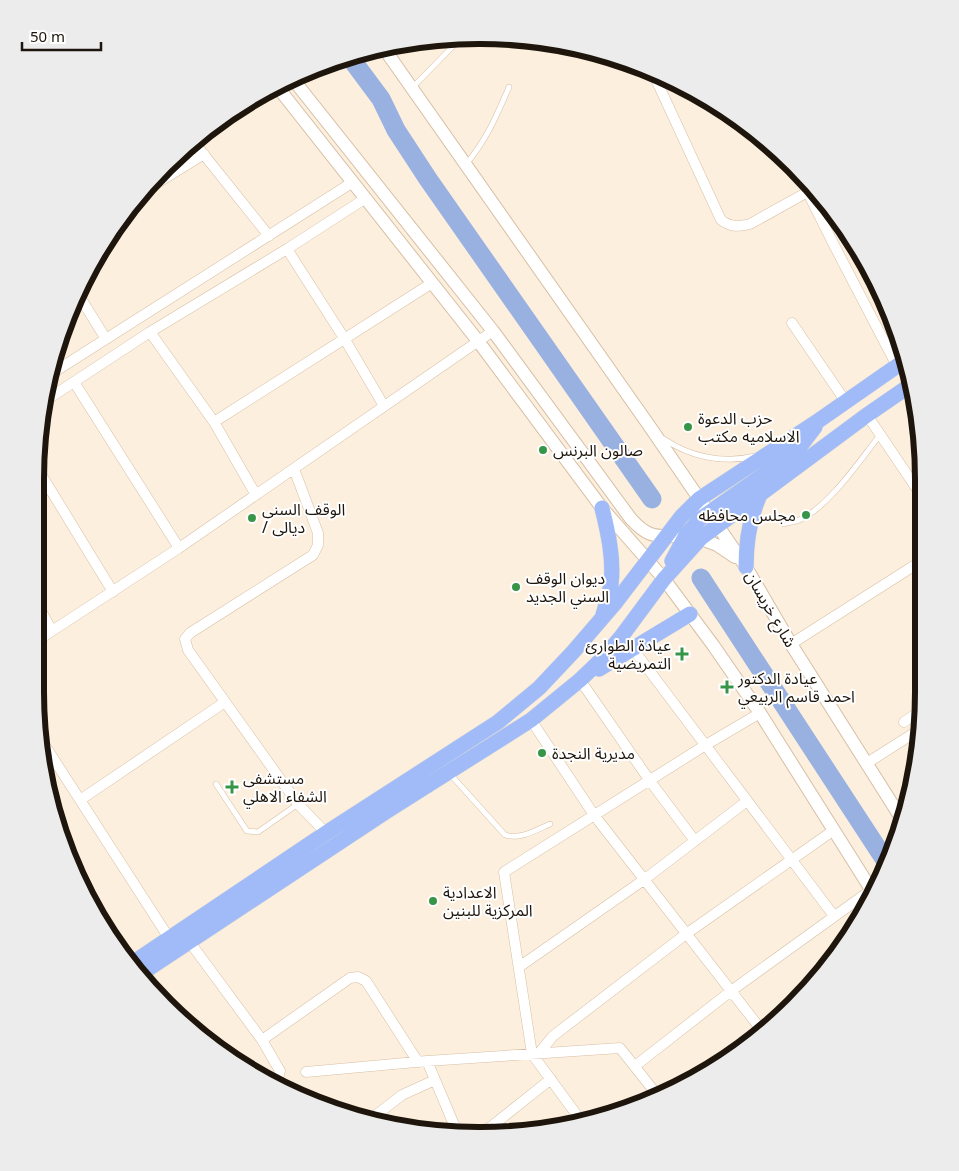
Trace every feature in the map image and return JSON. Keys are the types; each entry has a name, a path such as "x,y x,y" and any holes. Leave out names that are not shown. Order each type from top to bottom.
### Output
{"main road":[{"path":"145,970 180,937 326,833 498,722 539,688 602,619 681,517 698,500 818,421 899,364"},
{"path":"694,536 717,526 906,388"},
{"path":"137,960 180,937 532,720 580,680 621,637 664,579 708,513 789,456 808,438 818,421"},
{"path":"746,567 746,537 758,497"},
{"path":"602,508 611,558 611,583 602,619"},
{"path":"580,680 690,614"}],"street":[{"name":"شارع خريسان","path":"388,54 746,567 791,644 897,813"},
{"path":"657,82 721,220 730,226 740,227 750,224 807,192"},
{"path":"297,84 493,331 631,518 646,533 655,536 694,536 729,553 746,567"},
{"path":"282,92 478,341 602,508 664,579 690,614 760,713 869,886"},
{"path":"198,147 270,236"},
{"path":"163,180 204,154"},
{"path":"58,369 354,182"},
{"path":"52,396 150,332 287,249 366,198"},
{"path":"819,206 895,348"},
{"path":"287,249 344,338 384,406"},
{"path":"214,422 432,283"},
{"path":"82,301 106,339"},
{"path":"792,322 846,402"},
{"path":"44,636 179,548 493,331"},
{"path":"150,332 214,422 256,495"},
{"path":"74,382 179,548"},
{"path":"867,415 915,486"},
{"path":"294,469 318,533 318,545 313,555 190,633 185,639 188,650 298,804 326,833"},
{"path":"44,479 113,592"},
{"path":"791,644 915,565"},
{"path":"44,616 52,631"},
{"path":"633,649 704,746 834,916"},
{"path":"580,680 650,781 695,841"},
{"path":"80,800 225,702"},
{"path":"577,1116 551,1080 536,1053 518,967 504,872 704,746 760,713"},
{"path":"904,722 914,714"},
{"path":"532,720 594,815 758,1026"},
{"path":"867,763 913,734"},
{"path":"47,749 80,800 180,937 262,1040 280,1071 278,1077"},
{"path":"518,967 645,879 746,801"},
{"path":"536,1053 554,1036 686,934 834,830"},
{"path":"635,1066 731,991 834,916 862,898"},
{"path":"262,1040 350,978 358,977 366,981 435,1080 455,1126"},
{"path":"306,1072 620,1048 654,1090"},
{"path":"377,1115 402,1095 435,1080"},
{"path":"491,1127 551,1080"}],"lane":[{"path":"412,87 454,45"},
{"path":"466,164 479,148 489,131 509,87"},
{"path":"648,424 662,438 680,449 710,458 744,458 770,452"},
{"path":"784,524 800,520 818,507 839,486 881,435"},
{"path":"448,772 505,834 522,836 550,824"},
{"path":"216,784 247,831 258,832 298,804"}],"waterway":[{"path":"354,63 381,99 396,130 428,179 652,499"},
{"path":"701,578 883,856"}],"place":[{"name":"حزب الدعوة الاسلاميه مكتب","path":"688,427"},
{"name":"صالون البرنس","path":"543,450"},
{"name":"مجلس محافظه","path":"806,515"},
{"name":"الوقف السني / ديالى","path":"252,518"},
{"name":"ديوان الوقف السني الجديد","path":"516,587"},
{"name":"عيادة الطوارئ التمريضية","path":"682,654"},
{"name":"عيادة الدكتور احمد قاسم الربيعي","path":"727,687"},
{"name":"مديرية النجدة","path":"542,753"},
{"name":"مستشفى الشفاء الاهلي","path":"232,787"},
{"name":"الاعدادية المركزية للبنين","path":"433,901"}]}
